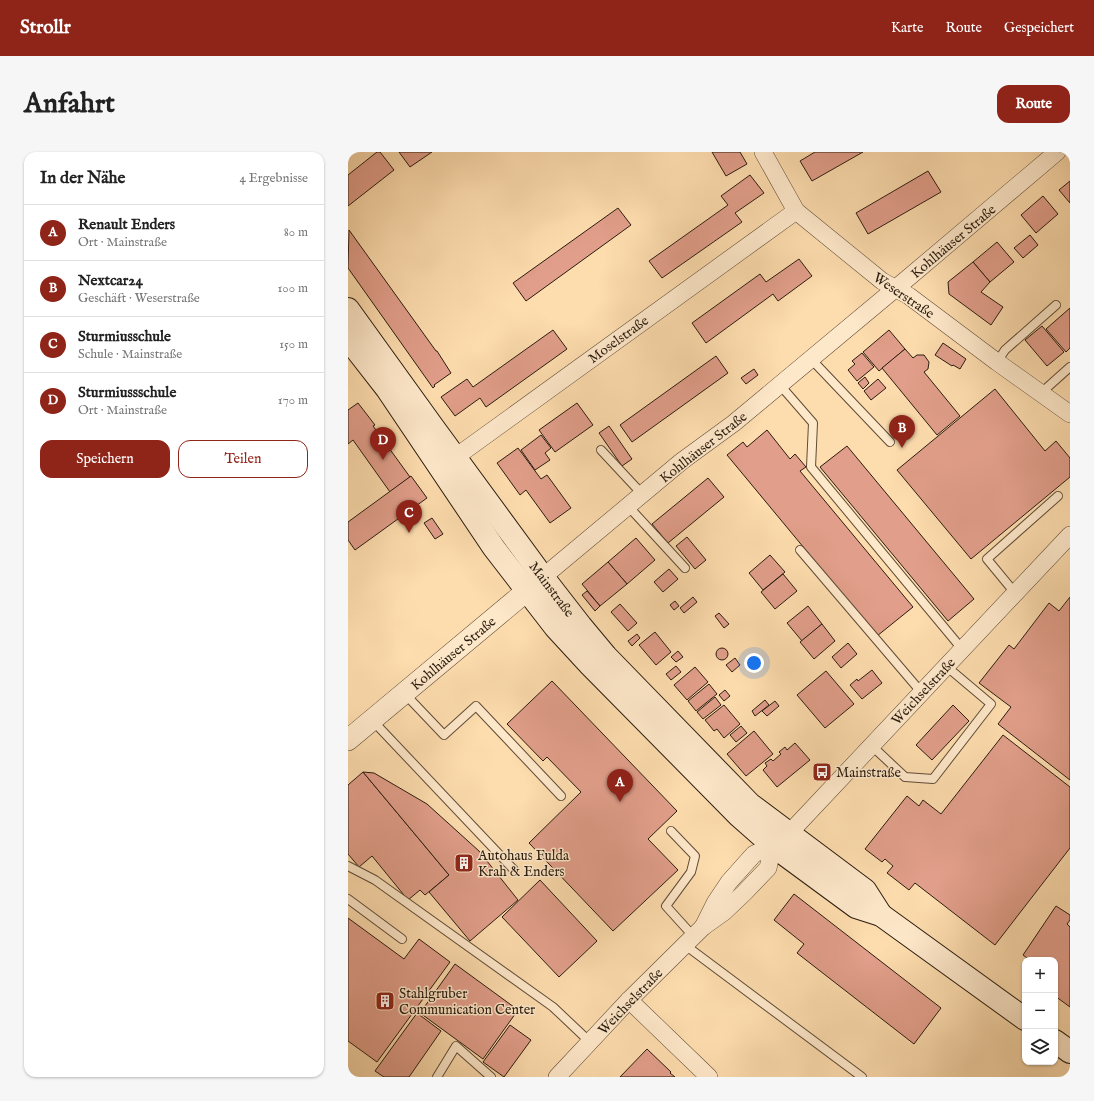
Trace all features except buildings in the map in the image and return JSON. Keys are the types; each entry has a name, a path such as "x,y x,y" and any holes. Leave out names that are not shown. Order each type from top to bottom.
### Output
{"main road":[{"name":"Mainstraße","path":"348,309 448,463 494,548 555,627 595,671 739,816 781,839"},
{"name":"Mainstraße","path":"348,339 387,389 543,577 606,656 750,804 781,839 856,907 881,915 1022,1017"},
{"path":"1058,1043 1070,1052"}],"street":[{"name":"Weserstraße","path":"762,152 796,211 882,281 909,296 997,362 1070,414"},
{"name":"Kohlhäuser Straße","path":"348,740 682,461 734,423 780,385 1057,152"},
{"name":"Moselstraße","path":"448,463 796,211"},
{"name":"Weichselstraße","path":"557,1077 629,1000 694,936 724,912 768,868 781,839 872,746 962,648 1070,535"},
{"path":"629,1000 709,1077"}],"lane":[{"path":"997,362 1004,350 1056,304"},
{"path":"811,359 890,442"},
{"path":"1041,393 1070,367"},
{"path":"780,385 813,423 811,467 962,648"},
{"path":"601,450 642,495"},
{"path":"1015,593 987,559 1058,496"},
{"path":"623,511 685,568"},
{"path":"800,550 922,693"},
{"path":"872,746 905,777 933,779 991,704 946,666"},
{"path":"404,693 444,735 476,706 561,796"},
{"path":"372,720 514,870"},
{"path":"671,831 695,856 691,872 666,906 694,936 862,1077"},
{"path":"348,866 375,880 554,1007 590,1042"},
{"path":"348,899 402,939"},
{"path":"437,1077 456,1046 491,1077"}],"place":[{"name":"Nextcar24","path":"902,448"},
{"name":"Sturmiussschule","path":"383,460"},
{"name":"Sturmiusschule","path":"409,533"},
{"name":"Mainstraße","path":"822,772"},
{"name":"Renault Enders","path":"620,802"},
{"name":"Autohaus Fulda Krah & Enders","path":"464,863"},
{"name":"Stahlgruber Communication Center","path":"385,1001"}]}
